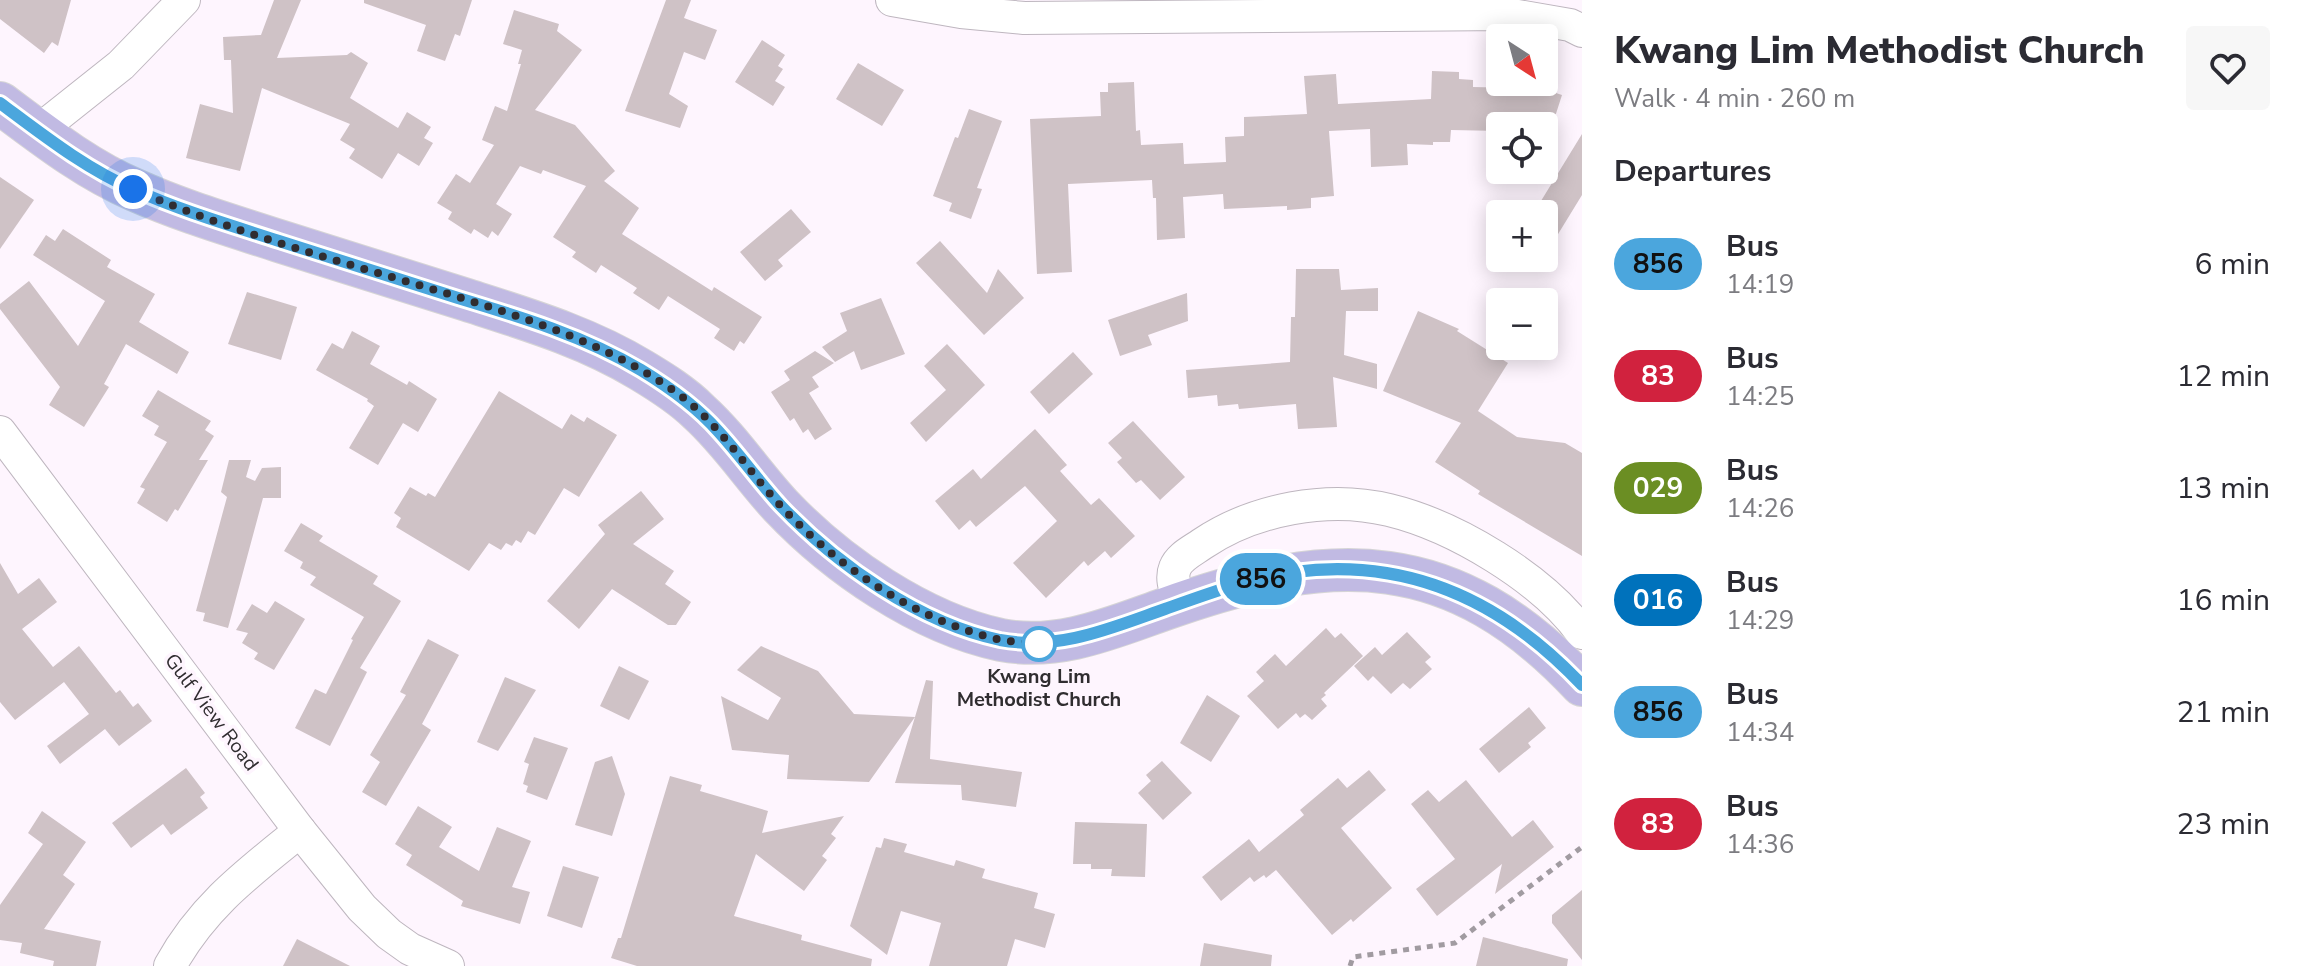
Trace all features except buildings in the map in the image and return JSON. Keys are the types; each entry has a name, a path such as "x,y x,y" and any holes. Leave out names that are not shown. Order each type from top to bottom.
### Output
{"main road":[{"path":"0,103 107,177 181,209 538,323 605,350 664,384 700,412 778,503 825,548 897,597 953,625 1008,641 1039,644 1063,642 1260,579 1292,573 1352,569 1408,575 1484,606 1580,678"}],"street":[{"path":"49,139 184,0"},
{"path":"892,0 961,12 1024,18 1506,14 1570,25 1582,31"},
{"name":"Gulf View Road","path":"0,432 300,831 362,908 410,949 448,966"},
{"path":"1180,604 1174,585 1174,570 1187,554 1208,540 1267,514 1303,507 1360,504 1415,517 1481,550 1556,603 1582,633"},
{"path":"170,966 202,916 235,884 300,831"}],"path":[{"path":"1350,966 1353,957 1455,943 1582,847"}],"bus line":[{"name":"856","path":"0,103 107,177 154,199 538,323 605,350 664,384 700,412 778,503 825,548 897,597 953,625 998,639 1039,644 1063,642 1260,579 1325,569 1380,571 1433,583 1484,606 1562,664 1582,685"}],"place":[{"name":"Kwang Lim Methodist Church","path":"1039,644"}],"route":[{"path":"133,189 181,209 538,323 605,350 664,384 700,412 778,503 848,566 897,597 953,625 998,639 1039,644"}]}
